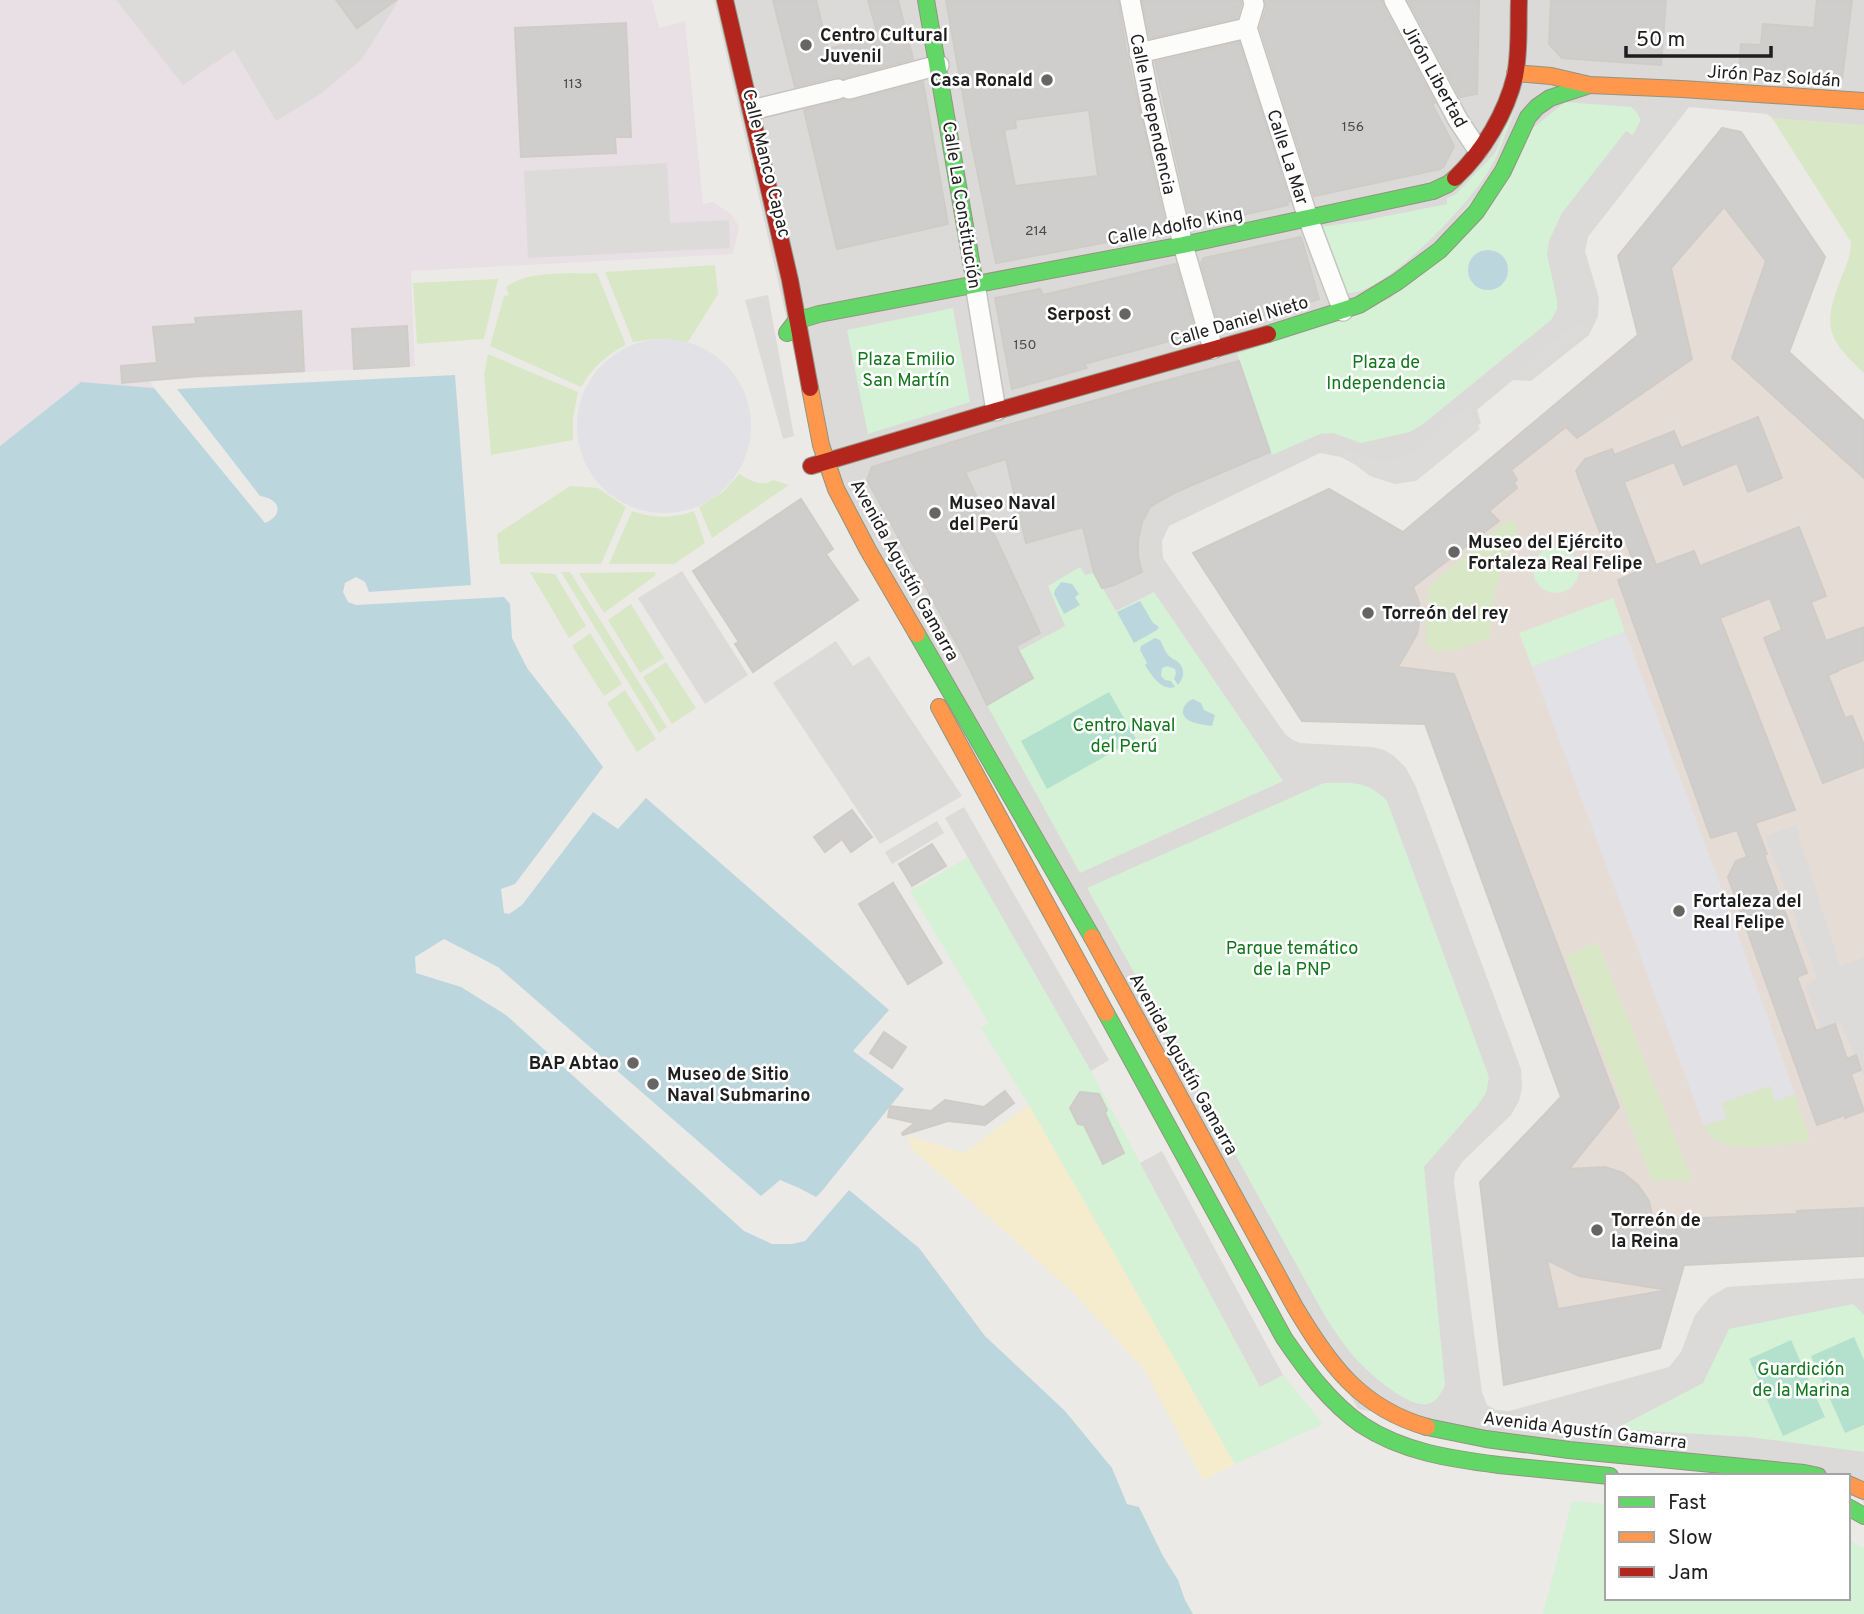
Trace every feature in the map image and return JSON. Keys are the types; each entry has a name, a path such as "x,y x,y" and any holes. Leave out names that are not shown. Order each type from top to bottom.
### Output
{"main road":[{"name":"Calle Manco Capac","path":"724,0 798,319"},
{"name":"Calle La Constitución","path":"926,0 975,284"},
{"name":"Calle Adolfo King","path":"798,319 1183,245 1433,191 1451,182 1466,167 1500,115 1515,73 1519,0"},
{"name":"Jirón Paz Soldán","path":"1515,73 1551,76 1590,85 1864,101"},
{"path":"1515,73 1528,92 1550,98"},
{"name":"Calle Daniel Nieto","path":"819,464 1343,311 1381,293 1440,250 1476,212 1503,171 1528,117 1537,107 1550,98 1590,85"},
{"name":"Calle Manco Capac","path":"742,142 786,335"},
{"path":"786,335 790,325 798,319"},
{"name":"Avenida Agustín Gamarra","path":"798,319 817,422 819,464 828,508"},
{"name":"Avenida Agustín Gamarra","path":"786,335 804,440 1071,898 1295,1307 1339,1374 1378,1407 1432,1430 1541,1447 1809,1474"},
{"name":"Avenida Agustín Gamarra","path":"848,545 907,648"},
{"path":"931,693 1284,1338 1304,1369 1327,1396 1376,1434 1401,1446 1435,1455 1605,1476"}],"street":[{"name":"Calle Independencia","path":"1130,0 1139,53 1183,245 1213,349"},
{"name":"Calle La Mar","path":"1253,0 1247,28 1308,218 1343,311"},
{"name":"Jirón Libertad","path":"1394,0 1458,120 1479,150"},
{"path":"1139,53 1247,28"},
{"path":"751,110 939,65"},
{"name":"Calle La Constitución","path":"975,284 996,411"}],"shaded area":[{"path":"0,0 652,0 659,28 685,21 703,204 713,202 731,214 739,226 733,254 411,271 415,366 150,381 154,388 81,382 0,446"},
{"path":"116,0 399,0 362,59 322,93 276,121 234,50 183,85"},
{"path":"714,0 1864,0 1864,237 1797,136 1767,114 1689,107 1588,237 1585,251 1599,298 1598,316 1589,335 1531,381 1513,380 1477,410 1481,423 1416,474 1371,473 1341,457 1320,453 1169,526 1162,541 1163,558 1285,734 1300,743 1384,750 1406,768 1416,787 1521,1069 1522,1088 1519,1101 1511,1115 1463,1161 1455,1173 1454,1182 1482,1392 1487,1405 1496,1410 1509,1411 1669,1367 1681,1352 1695,1315 1710,1297 1727,1287 1864,1278 1864,1504 1850,1480 1850,1474 1748,1474 1358,1409 816,448"},
{"path":"1137,103 1098,176 1015,186 1007,147 973,153 970,135 1016,128 1015,120"},
{"name":"Fortaleza del Real Felipe","path":"1722,128 1741,132 1825,257 1789,352 1864,421 1864,1256 1684,1265 1660,1348 1504,1385 1480,1182 1561,1097 1426,724 1302,721 1193,553 1329,489 1403,532 1638,336 1618,256"},
{"path":"667,163 670,223 729,220 730,248 528,258 524,171"},
{"path":"768,295 794,436 783,439 745,300"},
{"path":"1573,322 1591,326 1529,377 1513,375 1565,332"},
{"path":"664,339 697,345 726,364 745,393 751,426 745,459 726,488 697,507 664,513 631,507 602,488 583,459 577,426 583,393 602,364 631,345"},
{"path":"1467,406 1480,429 1416,481 1395,484 1370,476 1328,444 1386,461 1401,458 1411,453"},
{"path":"682,571 748,675 705,704 638,598"},
{"path":"1625,632 1716,873 1795,1094 1775,1101 1770,1086 1721,1103 1727,1118 1704,1126 1532,667"},
{"path":"836,641 853,666 869,656 962,796 880,844 773,683"},
{"path":"964,807 1109,1060 1091,1071 945,818"},
{"path":"937,821 944,833 892,864 885,852"},
{"path":"1796,825 1840,966 1864,957 1864,1078 1841,1024 1821,1030 1805,986 1817,978 1765,836"},
{"path":"1162,1151 1283,1375 1260,1387 1140,1163"}],"green space":[{"path":"1522,99 1488,172 1444,226 1400,267 1378,282 1358,292 1342,293 1319,227 1447,204 1447,198 1455,195 1495,153 1505,128"},
{"name":"Plaza de Independencia","path":"1565,102 1631,107 1641,120 1633,135 1626,131 1562,213 1549,241 1547,254 1557,300 1557,309 1551,320 1410,432 1361,443 1333,433 1320,434 1272,455 1237,354 1391,298 1529,131"},
{"path":"1772,118 1864,125 1864,373 1835,341 1830,321 1831,309 1848,260 1851,242"},
{"path":"715,265 718,294 688,342 657,339 633,342 605,272"},
{"path":"597,273 626,345 600,362 581,387 490,346 504,296 509,295 506,287 537,275"},
{"path":"498,279 484,339 417,344 413,283"},
{"name":"Plaza Emilio San Martín","path":"953,308 970,402 868,434 847,330"},
{"path":"488,354 578,392 573,418 573,440 491,455 484,375"},
{"path":"739,474 760,483 773,480 789,485 712,538 699,507 724,491"},
{"path":"570,486 598,488 626,507 601,564 500,564 497,534"},
{"path":"632,511 663,517 694,511 705,543 674,564 609,564"},
{"path":"1512,519 1518,529 1498,582 1490,638 1458,649 1439,652 1426,645 1428,587"},
{"path":"1556,547 1572,554 1579,570 1572,586 1556,593 1540,586 1533,570 1540,554"},
{"name":"Centro Naval del Perú","path":"1080,567 1085,575 1094,573 1116,611 1154,592 1283,781 1080,873 987,705 1033,678 1019,651 1065,626 1048,586"},
{"path":"530,572 555,574 586,626 569,638"},
{"path":"561,572 570,572 667,727 659,733"},
{"path":"654,572 656,575 604,613 579,573"},
{"path":"1613,598 1625,632 1532,667 1519,633"},
{"path":"631,604 664,658 640,673 608,620"},
{"path":"590,633 622,684 604,696 572,646"},
{"path":"666,662 696,708 672,724 643,677"},
{"path":"625,690 656,739 637,752 607,703"},
{"path":"1109,692 1136,739 1047,789 1021,741"},
{"name":"Parque temático de la PNP","path":"1324,783 1365,786 1387,801 1489,1077 1486,1093 1478,1105 1424,1167 1445,1385 1436,1399 1427,1404 1407,1399 1383,1384 1353,1355 1325,1316 1087,888"},
{"path":"968,857 1091,1071 1260,1386 1283,1375 1323,1424 1235,1464 1029,1105 981,1028 989,1023 910,891"},
{"path":"1597,942 1692,1180 1652,1181 1566,956"},
{"path":"1770,1086 1776,1101 1795,1094 1810,1141 1757,1147 1730,1146 1719,1142 1708,1133 1704,1126 1727,1118 1721,1103"},
{"name":"Guardición de la Marina","path":"1853,1304 1864,1315 1864,1452 1749,1437 1615,1429 1703,1383 1729,1329"},
{"path":"1854,1337 1864,1360 1864,1425 1845,1433 1811,1356"},
{"path":"1791,1340 1825,1417 1783,1436 1749,1359"},
{"path":"1572,1501 1605,1504 1605,1600 1850,1600 1850,1540 1864,1548 1864,1614 1543,1614"}],"sand":[{"path":"1029,1105 1235,1464 1203,1480 1144,1369 1072,1291 912,1149 908,1136 964,1153"}],"water":[{"path":"1488,250 1496,251 1502,256 1507,262 1507,278 1502,284 1496,289 1488,290 1480,289 1474,284 1469,278 1468,270 1469,262 1474,256 1480,251"},
{"path":"455,375 471,585 369,592 365,582 356,577 345,583 343,592 348,602 356,605 504,597 510,604 512,638 527,668 603,767 515,884 501,889 504,913 509,914 522,905 593,812 618,829 646,798 889,1010 853,1051 904,1089 816,1197 780,1180 761,1196 498,967 444,939 415,957 416,973 461,987 506,1015 744,1231 772,1244 805,1241 849,1190 919,1248 985,1336 1065,1411 1112,1468 1127,1504 1139,1507 1193,1614 0,1614 0,446 81,382 154,388 265,523 275,516 278,508 276,504 260,496 177,389"},
{"path":"1061,582 1072,584 1079,594 1075,597 1080,605 1064,614 1054,594"},
{"path":"1140,601 1153,623 1159,627 1134,643 1117,612"},
{"path":"1155,638 1160,640 1183,671 1178,685 1174,679 1175,669 1167,666 1162,668 1161,676 1171,681 1175,687 1161,685 1145,665 1147,663 1140,650 1141,646"},
{"path":"1193,699 1201,703 1204,710 1215,715 1212,726 1192,722 1184,716 1184,706"}],"building":[{"path":"336,0 396,0 357,28"},
{"name":"Centro Cultural Juvenil","path":"773,0 816,0 828,49 878,36 868,0 898,0 913,59 844,78 835,77 795,87"},
{"path":"946,0 1118,0 1127,55 1167,231 996,263","holes":["1089,110 1098,176 1015,186 1004,130 1016,128 1015,120"]},
{"path":"1142,0 1241,0 1241,4 1237,18 1150,38"},
{"path":"1265,0 1382,0 1454,146 1444,166 1314,196 1260,28 1266,9"},
{"path":"1408,0 1479,0 1477,94 1460,97"},
{"path":"1551,0 1666,0 1661,65 1562,58 1549,44"},
{"path":"1817,0 1852,0 1842,79 1739,71 1741,44 1761,45 1763,24 1814,28"},
{"path":"626,23 631,137 615,137 616,153 521,157 515,28"},
{"path":"1239,42 1290,201 1287,202 1288,205 1191,226 1155,62"},
{"path":"923,82 948,224 837,249 804,110 843,100 852,101"},
{"path":"1722,128 1741,132 1825,257 1789,352 1864,421 1864,478 1732,358 1766,261 1724,207 1671,268 1692,359 1577,438 1566,427 1511,470 1517,480 1514,482 1517,488 1489,511 1499,521 1413,587 1419,602 1417,634 1398,667 1454,674 1619,1107 1569,1169 1605,1167 1623,1173 1638,1185 1649,1201 1653,1220 1798,1214 1797,1211 1864,1208 1864,1256 1684,1265 1660,1348 1504,1385 1480,1182 1561,1097 1425,724 1302,721 1193,553 1329,489 1403,532 1638,335 1618,256","holes":["1547,1260 1579,1276 1668,1290 1558,1309"]},
{"path":"1301,237 1319,299 1228,327 1218,322 1201,263 1204,258"},
{"name":"Serpost","path":"1176,264 1196,334 1084,364 1087,368 1012,389 995,298 1040,289 1043,295"},
{"path":"301,311 304,371 122,383 121,366 157,363 153,327 196,324 195,318"},
{"path":"407,326 409,366 354,369 352,329"},
{"path":"1239,361 1270,452 1176,492 1150,507 1142,522 1138,539 1138,557 1142,572 1114,585 1102,588 1094,573 1083,527 1026,543 1006,459 965,472 1040,633 1016,646 1033,678 987,705 965,659 867,480 872,467 1001,427"},
{"path":"1758,417 1782,478 1748,492 1737,463 1684,485 1674,462 1624,482 1656,565 1694,551 1700,566 1799,527 1826,596 1811,602 1826,641 1864,627 1864,660 1828,675 1845,718 1852,716 1864,745 1864,767 1823,783 1764,638 1782,630 1770,598 1720,618 1795,810 1755,823 1807,973 1797,977 1816,1031 1835,1024 1847,1059 1856,1055 1861,1070 1851,1074 1864,1111 1817,1125 1728,877 1736,861 1747,857 1737,830 1711,838 1618,580 1637,572 1626,542 1615,545 1602,538 1576,471 1585,459 1612,449 1614,455 1674,431 1681,448"},
{"path":"801,499 833,549 826,554 858,600 753,672 735,644 739,642 693,571"},
{"path":"852,810 872,837 851,852 842,839 825,852 814,837"},
{"path":"932,844 946,866 912,886 899,864"},
{"path":"893,883 942,963 908,984 859,904"},
{"path":"884,1032 906,1047 892,1068 870,1053"},
{"path":"1005,1091 1014,1103 985,1125 948,1121 903,1135 902,1133 915,1123 888,1117 890,1106 931,1111 945,1100 984,1107"},
{"path":"1080,1092 1099,1094 1124,1153 1103,1164 1084,1125 1078,1124 1070,1108"}],"traffic: fast":[{"path":"926,0 975,284"},
{"path":"1268,334 1359,305 1397,282 1440,250 1476,212 1503,171 1528,117 1537,107 1550,98 1590,85"},
{"path":"787,333 796,321 819,314 1183,245 1433,191 1455,178"},
{"path":"917,634 1092,937"},
{"path":"1106,1013 1284,1338 1310,1374 1339,1406 1378,1434 1428,1453 1499,1465 1605,1476"},
{"path":"1427,1427 1486,1439 1569,1450 1809,1474"},
{"path":"1850,1508 1864,1516"}],"traffic: slow":[{"path":"1515,73 1551,76 1590,85 1864,101"},
{"path":"810,388 821,445 836,489 917,634"},
{"path":"939,707 1106,1013"},
{"path":"1092,937 1295,1307 1321,1347 1334,1365 1365,1396 1403,1419 1427,1427"},
{"path":"1850,1485 1864,1491"}],"traffic: jam":[{"path":"725,0 790,280 810,388"},
{"path":"1455,178 1484,144 1506,104 1518,57 1519,0"},
{"path":"811,466 1268,334"}],"place":[{"name":"Centro Cultural Juvenil","path":"806,45"},
{"name":"Casa Ronald","path":"1047,80"},
{"name":"Serpost","path":"1125,314"},
{"name":"Museo Naval del Perú","path":"935,513"},
{"name":"Museo del Ejército Fortaleza Real Felipe","path":"1454,552"},
{"name":"Torreón del rey","path":"1368,613"},
{"name":"Fortaleza del Real Felipe","path":"1679,911"},
{"name":"BAP Abtao","path":"633,1063"},
{"name":"Museo de Sitio Naval Submarino","path":"653,1084"},
{"name":"Torreón de la Reina","path":"1597,1230"}]}
